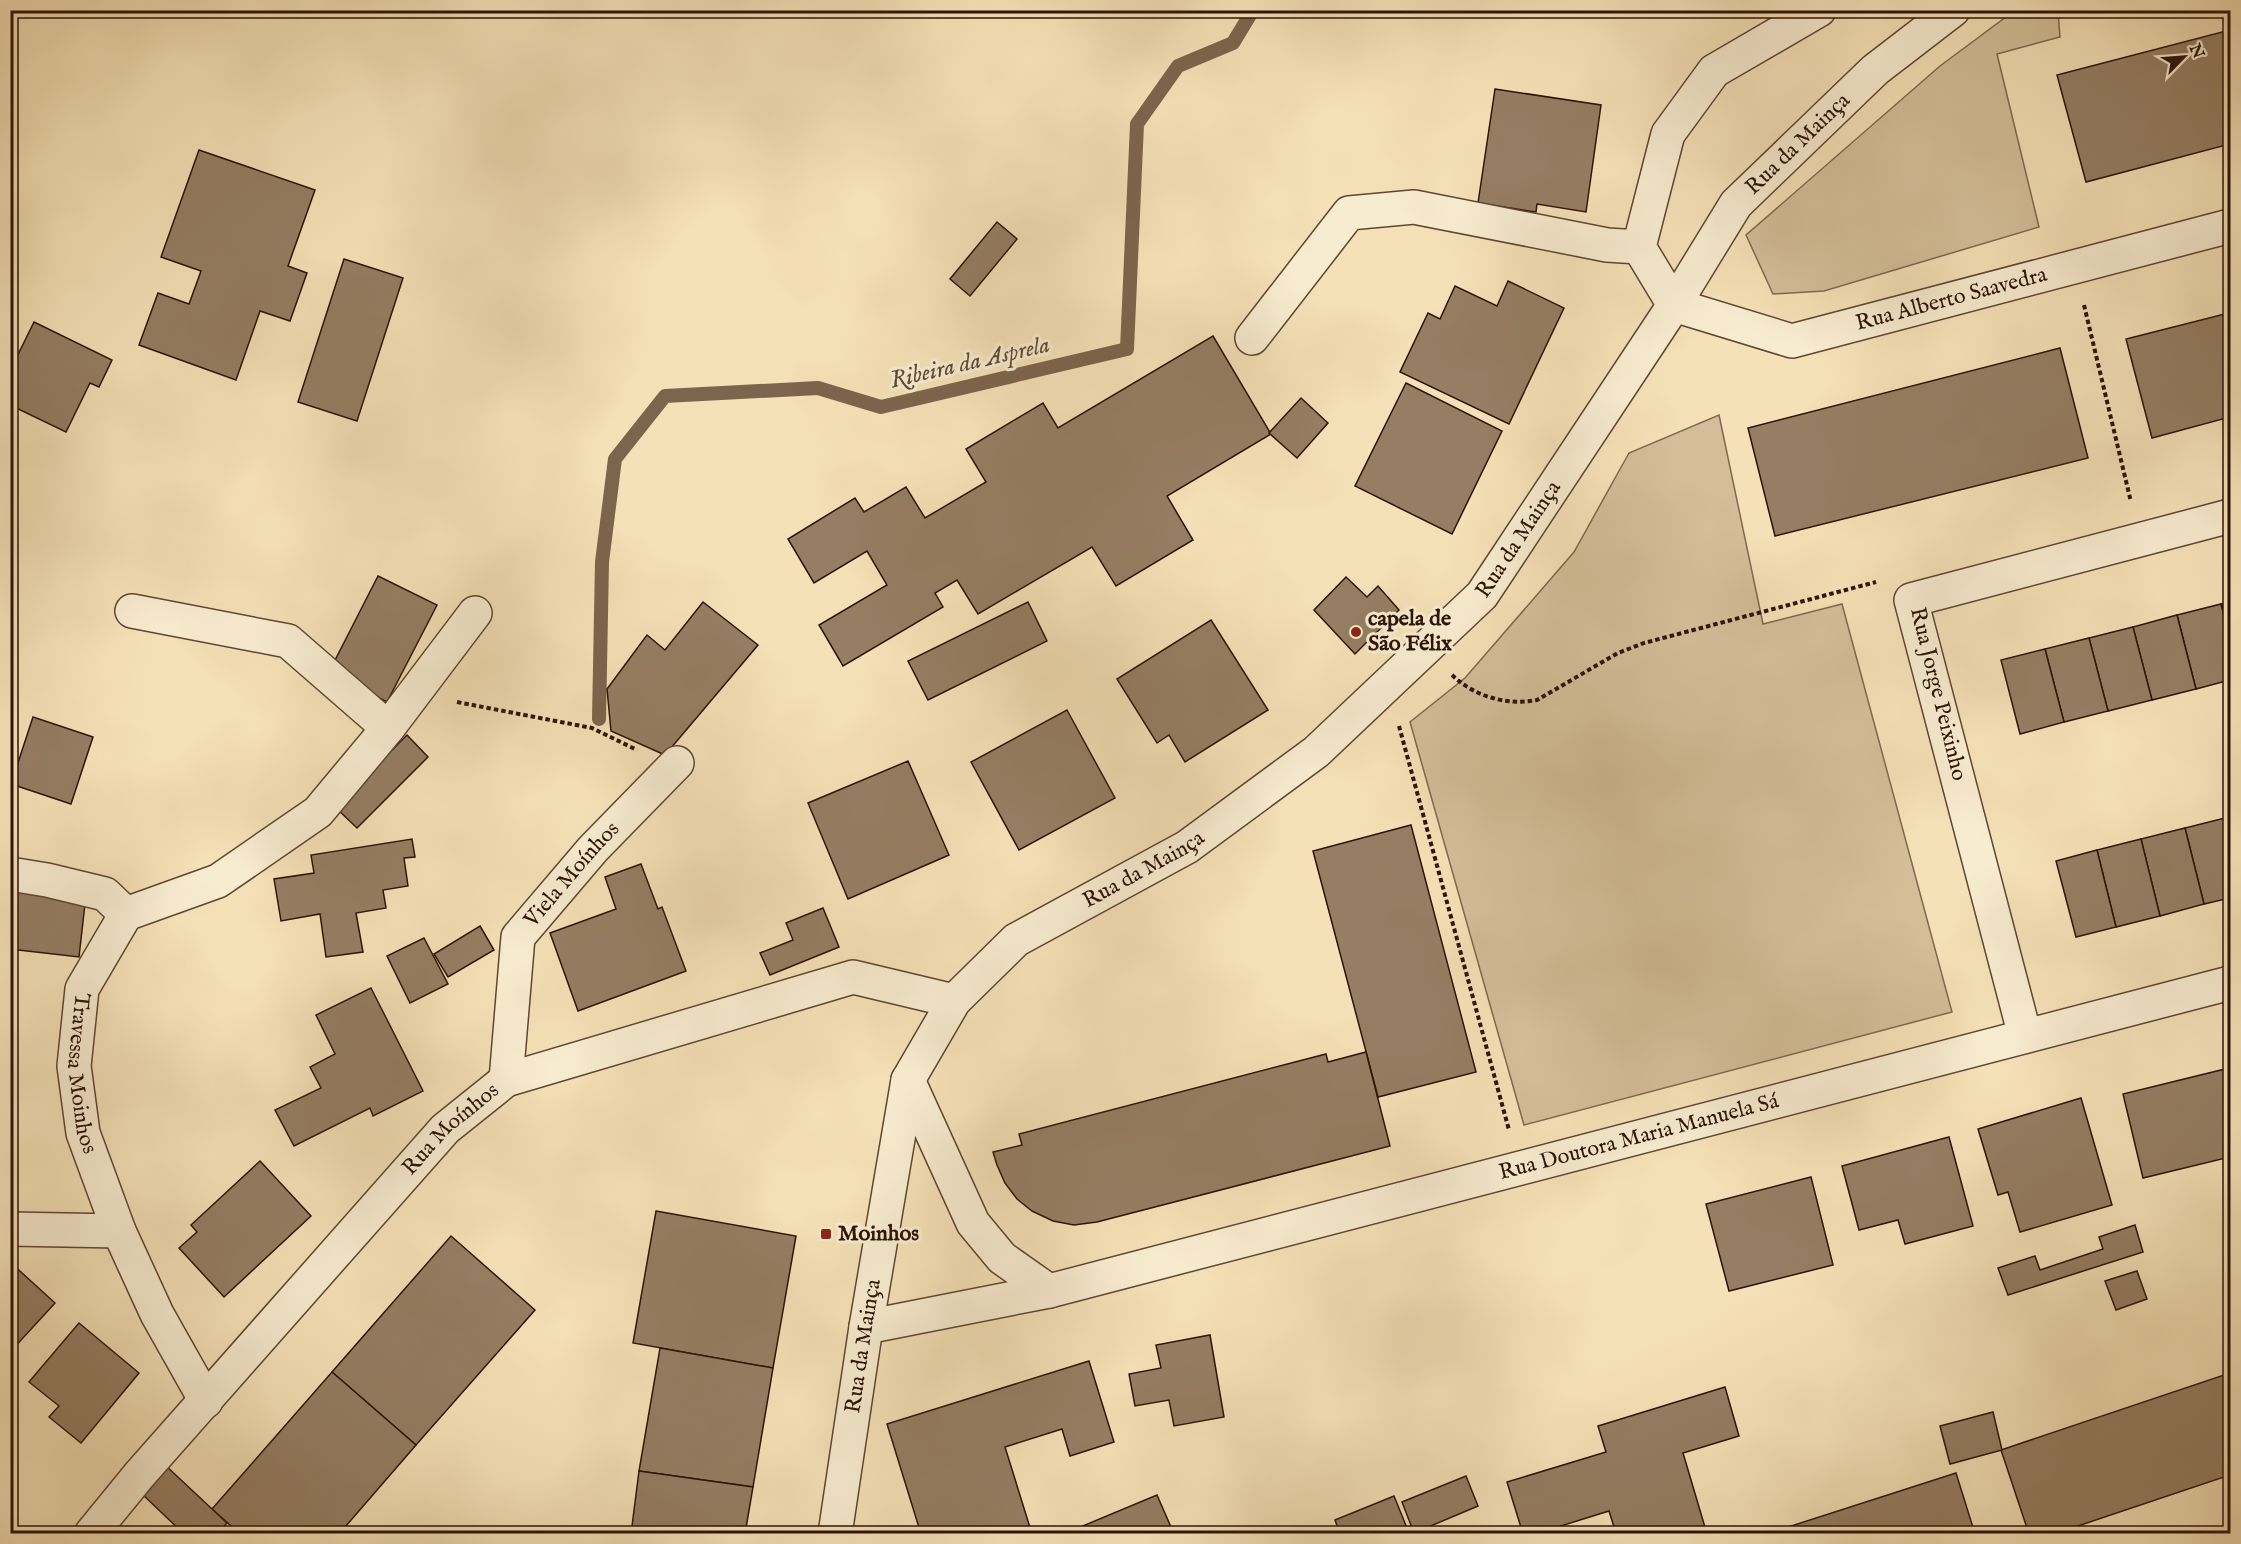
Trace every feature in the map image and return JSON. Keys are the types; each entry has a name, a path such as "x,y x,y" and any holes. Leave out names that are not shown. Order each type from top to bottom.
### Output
{"street":[{"path":"1674,305 1639,247 1668,134 1714,71 1819,10"},
{"name":"Rua da Mainça","path":"835,1533 866,1328 908,1080 954,1001 1016,940 1187,847 1316,752 1482,595 1674,305 1736,204 1875,70 1953,10"},
{"path":"1252,338 1349,213 1414,207 1607,245 1639,247"},
{"name":"Rua Alberto Saavedra","path":"1674,305 1792,341 2230,226"},
{"name":"Rua Jorge Peixinho","path":"2025,1036 1911,600 2230,516"},
{"path":"132,611 288,641 388,728"},
{"path":"10,874 105,894 126,915 218,881 318,812 388,728 475,613"},
{"name":"Viela Moínhos","path":"506,1080 518,938 593,849 677,763"},
{"name":"Travessa Moinhos","path":"126,915 82,989 74,1066 83,1133 119,1231 157,1314 206,1401"},
{"name":"Rua Moínhos","path":"92,1533 445,1128 506,1080 853,977 954,1001"},
{"name":"Rua Doutora Maria Manuela Sá","path":"866,1328 1049,1291 2230,983"},
{"path":"908,1080 973,1223 1002,1258 1049,1291"},
{"path":"10,1229 119,1231"}],"path":[{"path":"2074,267 2140,540"},
{"path":"1425,649 1463,686 1499,700 1525,702 1547,695 1618,653 1680,633 1880,581 1911,600"},
{"path":"1388,685 1520,1168"},
{"path":"415,693 609,734"}],"shaded area":[{"path":"2014,11 2058,11 2060,37 1997,54 2039,227 1824,291 1773,294 1746,235 1940,66"},
{"path":"1719,415 1763,624 1842,604 1952,1012 1524,1125 1410,722 1465,678 1574,552 1629,453"}],"building":[{"path":"2230,30 2230,144 2086,182 2057,75"},
{"path":"1495,89 1601,105 1586,212 1537,204 1536,212 1478,203"},
{"path":"199,150 315,190 288,266 307,273 290,321 260,311 236,380 139,345 158,293 189,304 201,271 161,257"},
{"path":"997,222 1017,239 970,296 950,279"},
{"path":"344,259 403,278 357,421 298,402"},
{"path":"1508,281 1564,308 1509,424 1400,372 1428,313 1440,319 1455,286 1497,306"},
{"path":"2230,312 2230,335 2225,314"},
{"path":"2225,314 2230,335 2230,417 2152,438 2126,339"},
{"path":"34,322 112,360 99,387 90,383 66,432 10,405 10,371"},
{"path":"1213,336 1271,434 1167,496 1193,540 1116,586 1092,547 978,614 957,580 935,593 943,607 843,666 819,625 887,585 867,551 814,583 788,539 855,498 864,512 906,487 925,518 986,482 966,449 1043,403 1058,428"},
{"path":"2060,348 2088,458 1775,536 1748,428"},
{"path":"1406,383 1502,431 1452,534 1355,486"},
{"path":"1301,398 1328,423 1297,458 1269,433"},
{"path":"378,576 437,605 387,702 329,672"},
{"name":"capela de São Félix","path":"1346,577 1367,597 1378,586 1399,610 1355,654 1314,610"},
{"path":"703,602 758,645 665,755 611,731 607,689 647,635 665,650"},
{"path":"1028,602 1047,641 928,700 908,661"},
{"path":"2230,602 2230,639 2221,604"},
{"path":"2221,604 2230,639 2230,680 2196,689 2177,615"},
{"path":"2177,615 2196,689 2152,700 2133,627"},
{"path":"1211,620 1268,710 1185,762 1169,735 1157,743 1117,679"},
{"path":"2133,627 2152,700 2108,711 2089,638"},
{"path":"2089,638 2108,711 2064,722 2045,649"},
{"path":"2045,649 2064,722 2020,734 2001,660"},
{"path":"1067,710 1115,798 1019,850 971,762"},
{"path":"33,717 93,737 71,804 11,784"},
{"path":"407,735 428,757 357,828 335,807"},
{"path":"908,761 949,855 848,899 808,803"},
{"path":"2229,817 2230,898 2204,904 2185,828"},
{"path":"1411,825 1476,1072 1378,1097 1313,851"},
{"path":"2185,828 2204,904 2160,916 2141,839"},
{"path":"412,839 415,857 404,858 408,886 383,890 386,908 356,913 363,952 326,957 320,914 281,921 274,879 314,873 311,855"},
{"path":"2141,839 2160,916 2116,927 2097,850"},
{"path":"2097,850 2116,927 2076,937 2056,861"},
{"path":"641,864 658,909 662,907 686,971 578,1011 550,933 616,909 605,877"},
{"path":"10,885 86,895 79,957 10,949"},
{"path":"823,908 839,947 770,975 760,953 793,940 786,923"},
{"path":"480,926 494,950 448,977 434,954"},
{"path":"424,938 448,984 410,1003 387,956"},
{"path":"371,988 423,1091 373,1116 370,1108 294,1146 275,1110 321,1088 310,1067 335,1054 316,1015"},
{"path":"1366,1052 1390,1146 1097,1222 1074,1225 1053,1221 1032,1211 1017,1199 1005,1183 993,1152 1022,1145 1019,1134 1326,1054 1328,1062"},
{"path":"2225,1069 2230,1094 2230,1157 2143,1178 2123,1094"},
{"path":"2081,1098 2112,1205 2020,1232 2008,1192 1998,1195 1978,1129"},
{"path":"1949,1137 1973,1226 1905,1244 1898,1220 1859,1230 1842,1166"},
{"path":"260,1161 311,1216 224,1297 179,1248 197,1232 191,1225"},
{"path":"1811,1177 1833,1265 1729,1291 1706,1204"},
{"path":"656,1211 796,1236 773,1368 633,1343"},
{"path":"2135,1225 2143,1252 2008,1295 1998,1268 2035,1256 2040,1270 2103,1249 2099,1237"},
{"path":"451,1236 535,1310 416,1445 332,1372"},
{"path":"10,1262 55,1303 10,1352"},
{"path":"2137,1271 2147,1299 2116,1310 2105,1281"},
{"path":"79,1323 139,1373 81,1443 49,1417 59,1406 29,1382"},
{"path":"1210,1335 1224,1417 1174,1426 1169,1400 1135,1406 1129,1374 1161,1368 1156,1345"},
{"path":"660,1348 773,1368 753,1487 639,1471"},
{"path":"1089,1361 1114,1442 1070,1456 1062,1429 1005,1447 1032,1534 921,1534 887,1424"},
{"path":"332,1372 416,1445 339,1534 240,1534 212,1509"},
{"path":"2230,1373 2230,1475 2054,1534 2029,1534 2001,1450"},
{"path":"1725,1387 1739,1436 1683,1453 1707,1534 1602,1534 1615,1530 1609,1511 1535,1534 1523,1534 1507,1482 1606,1452 1598,1426"},
{"path":"1993,1412 2002,1450 1950,1464 1940,1426"},
{"path":"164,1464 227,1523 217,1534 184,1534 141,1493"},
{"path":"639,1471 753,1487 745,1534 631,1534"},
{"path":"1956,1473 1975,1534 1786,1534 1785,1528"},
{"path":"1466,1476 1478,1506 1414,1533 1402,1502"},
{"path":"1157,1495 1174,1534 1066,1533"},
{"path":"1394,1496 1409,1533 1340,1534 1335,1520"}],"waterway":[{"name":"Ribeira da Asprela","path":"599,719 602,562 615,459 665,396 818,388 881,407 1127,349 1137,124 1178,66 1233,43 1253,10"}],"place":[{"name":"capela de São Félix","path":"1356,632"},
{"name":"Moinhos","path":"826,1234"}]}
